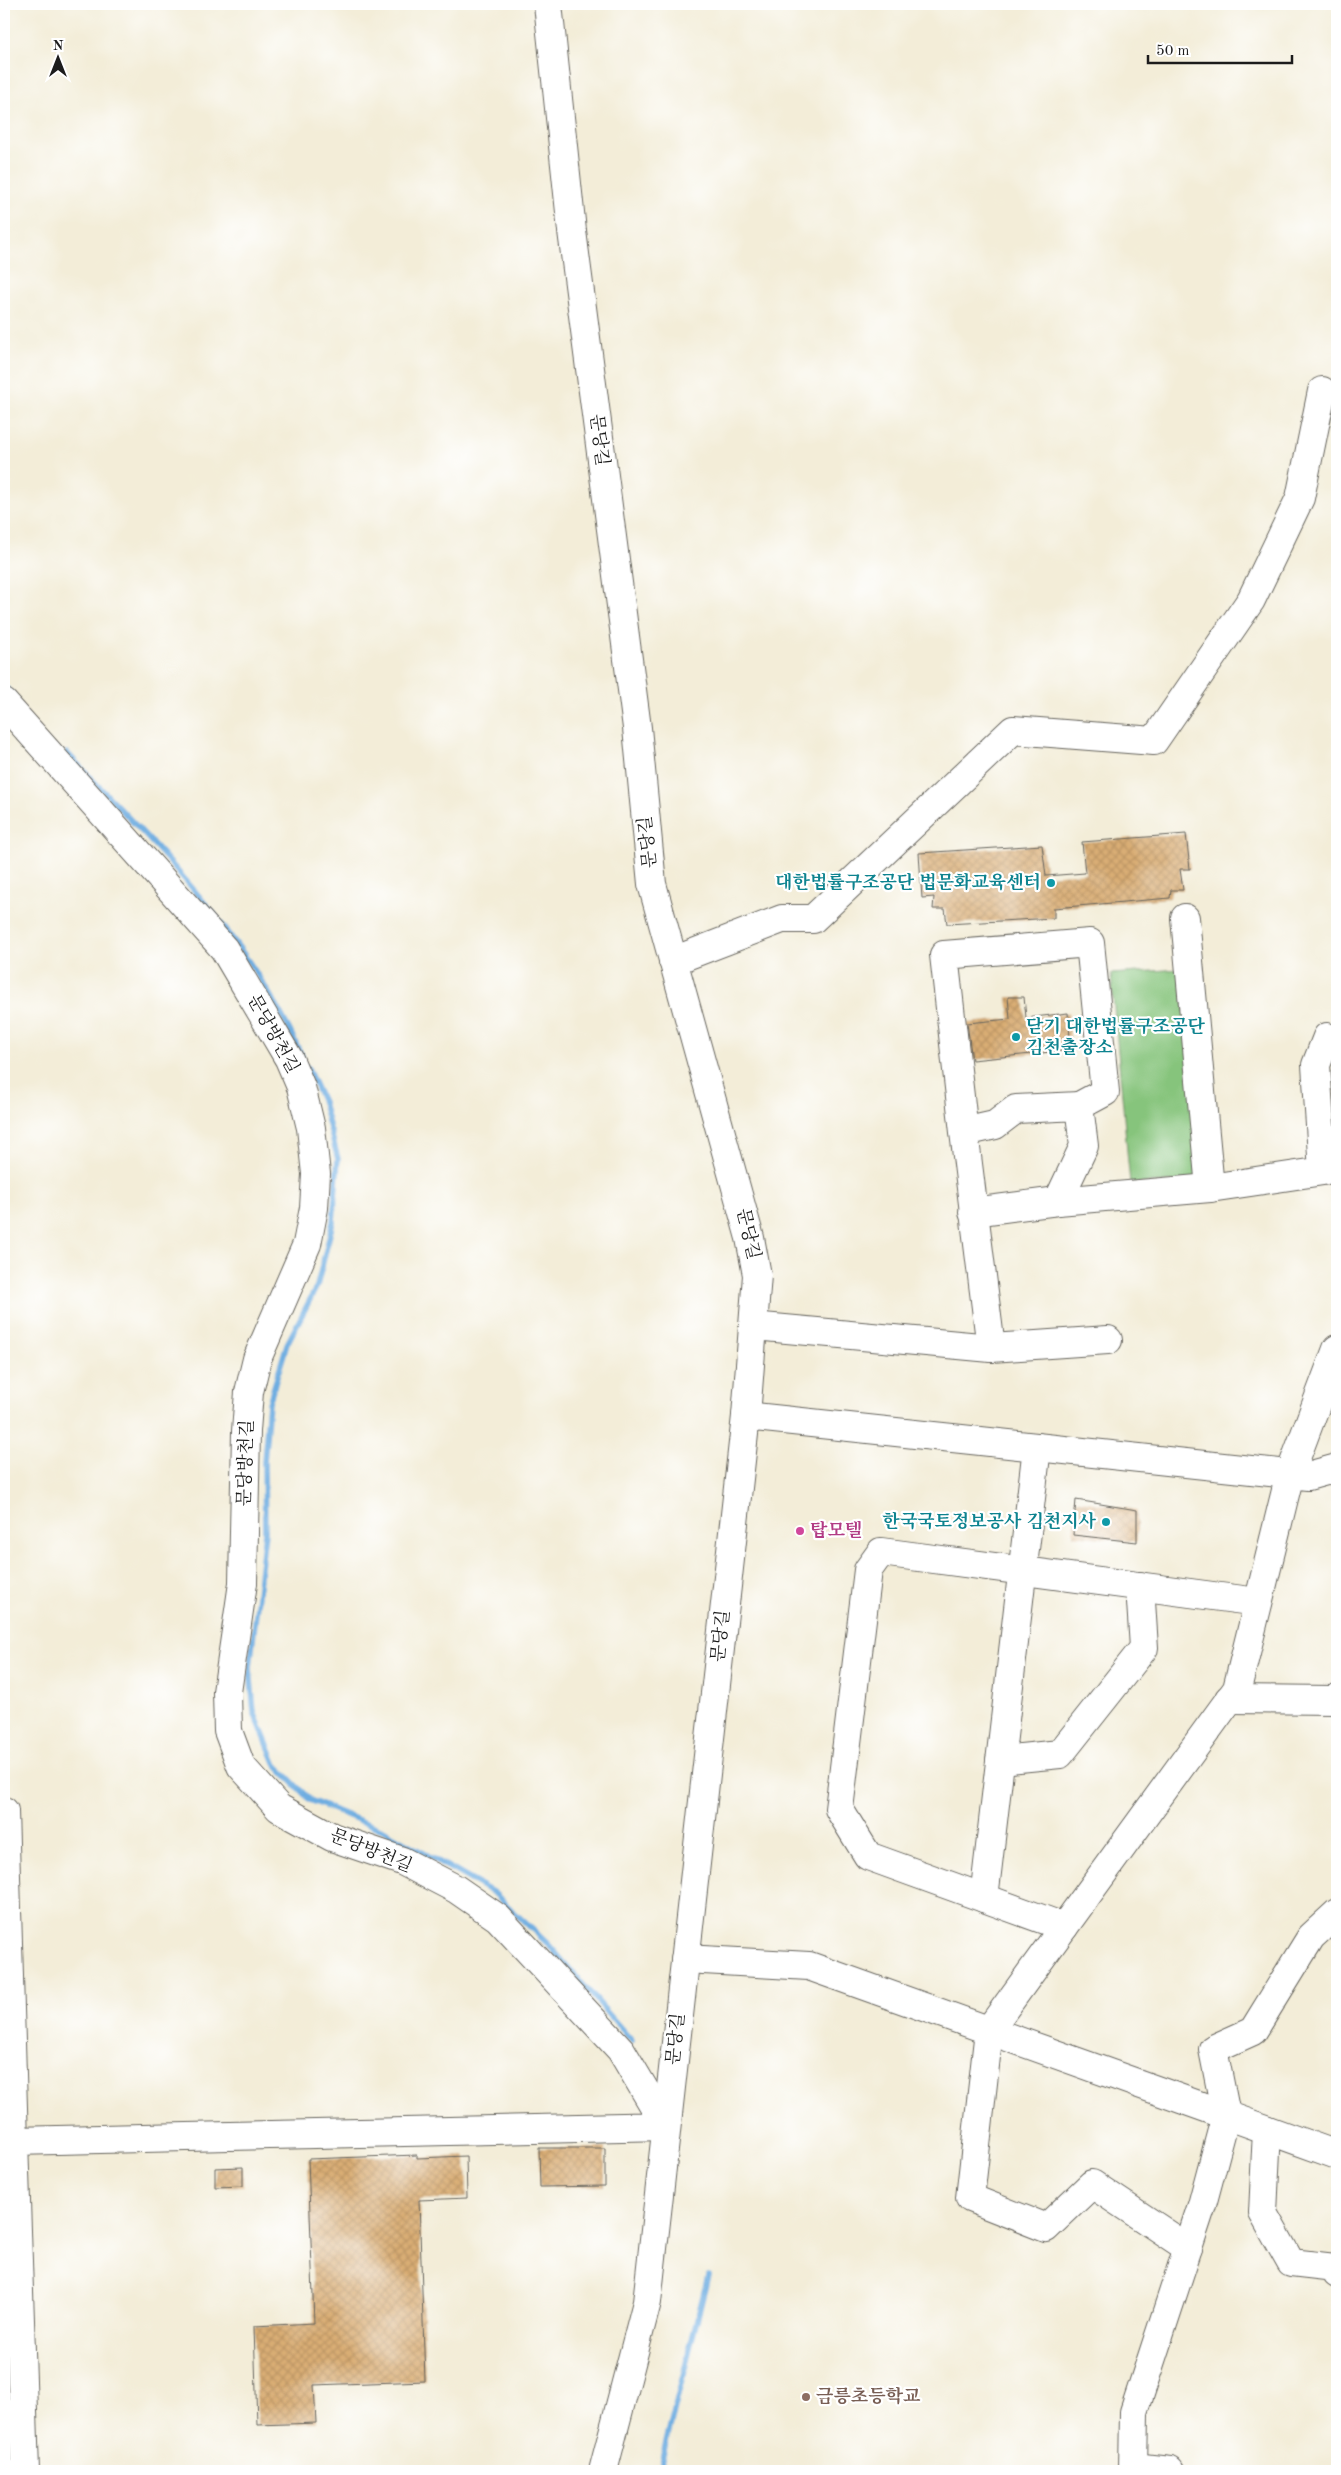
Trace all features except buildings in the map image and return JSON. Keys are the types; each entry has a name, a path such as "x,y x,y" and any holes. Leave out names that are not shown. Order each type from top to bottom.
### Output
{"street":[{"name":"문당길","path":"548,4 572,231 637,728 652,884 750,1238 757,1276 746,1416 647,2302 603,2471"},
{"path":"673,961 782,920 813,920 1013,730 1154,741 1250,600 1300,498 1322,391"},
{"name":"문당방천길","path":"4,703 224,949 289,1059 301,1087 311,1128 316,1182 314,1208 307,1244 257,1359 249,1392 246,1431 243,1583 227,1692 228,1731 241,1766 279,1808 332,1837 402,1861 456,1889 498,1918 621,2050 666,2126"},
{"path":"1185,918 1210,1188"},
{"path":"964,1132 995,1125 1016,1109 1079,1106 1105,1092 1090,943 944,956 973,1212 991,1348"},
{"path":"973,1212 1058,1201 1210,1188 1323,1171 1316,1065 1327,1037"},
{"path":"1058,1201 1084,1146 1079,1106"},
{"path":"753,1326 991,1348 1108,1340"},
{"path":"1188,2248 1092,2184 1046,2228 970,2198 989,2030 1237,1688 1290,1474 1337,1350"},
{"path":"746,1416 1308,1476 1337,1468"},
{"path":"984,1898 1037,1447"},
{"path":"1064,1927 868,1856 839,1809 868,1570 881,1552 1258,1602"},
{"path":"1000,1760 1060,1754 1144,1648 1140,1586"},
{"path":"1229,1699 1335,1700 1337,1698"},
{"path":"4,1811 24,2471"},
{"path":"1170,2471 1134,2469 1134,2412 1188,2248 1226,2115 1213,2049 1253,2032 1311,1938 1337,1913"},
{"path":"685,1959 809,1966 1337,2155"},
{"path":"14,2141 666,2126"},
{"path":"1267,2130 1264,2212 1291,2263 1335,2268 1337,2274"}],"green space":[{"path":"1180,969 1201,1180 1130,1184 1111,974"}],"waterway":[{"path":"4,686 13,696"},
{"path":"67,753 167,859 228,932 280,1012 302,1056"},
{"path":"307,1067 323,1102 338,1159 333,1222 317,1286 287,1344 269,1403 264,1462 265,1532 250,1668 254,1712 276,1765 310,1800 383,1830 494,1893 549,1945 632,2041"},
{"path":"659,2471 708,2276"}],"place":[{"name":"대한법률구조공단 법문화교육센터","path":"1051,883"},
{"name":"닫기 대한법률구조공단 김천출장소","path":"1016,1037"},
{"name":"한국국토정보공사 김천지사","path":"1106,1522"},
{"name":"탑모텔","path":"800,1531"},
{"name":"금릉초등학교","path":"806,2397"}]}
